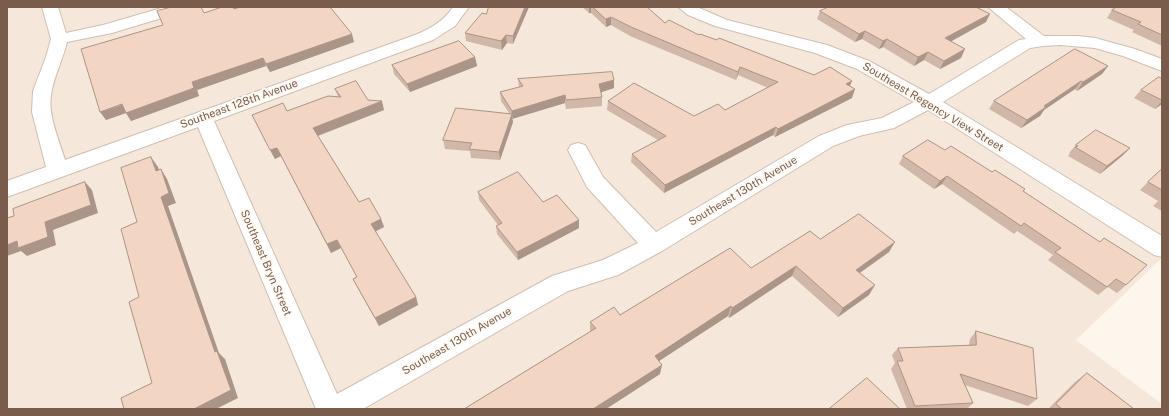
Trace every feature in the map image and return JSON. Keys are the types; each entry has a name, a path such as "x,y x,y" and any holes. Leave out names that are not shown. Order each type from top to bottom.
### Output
{"street":[{"path":"50,7 59,39 55,57 42,91 41,102 42,112 57,170"},
{"path":"59,39 118,25 182,7"},
{"name":"Southeast 128th Avenue","path":"7,189 421,39 445,27 456,16 461,7"},
{"name":"Southeast Regency View Street","path":"686,7 694,12 721,23 821,49 863,65 929,102 1162,248"},
{"path":"996,7 1040,41"},
{"name":"Southeast 130th Avenue","path":"337,409 555,286 610,268 654,245 826,140 854,130 887,123 929,102 1025,44 1040,41 1099,43 1126,51 1162,66"},
{"name":"Southeast Bryn Street","path":"203,117 330,409"},
{"path":"578,150 595,182 654,245"}],"shaded area":[{"path":"7,7 1162,7 1162,258 1076,340 1162,404 1162,409 7,409"}],"building":[{"path":"172,7 201,7 204,13 222,7 232,7 234,9 240,7 330,7 352,34 266,64 263,58 192,82 194,88 126,113 122,104 100,112 81,49 163,25 157,11"},
{"path":"489,7 525,7 513,36 506,35 501,41 465,33 482,13 486,14"},
{"path":"593,7 647,7 665,23 669,20 699,35 700,34 717,40 719,38 814,75 830,67 852,81 846,84 855,89 778,129 776,127 665,185 632,154 666,136 608,101 634,83 694,116 718,104 725,110 778,82 740,67 738,72 631,27 611,17 606,19"},
{"path":"829,7 976,7 990,14 945,38 965,49 944,61 928,52 918,57 887,39 883,41 865,31 859,34 820,11"},
{"path":"1117,7 1162,7 1162,35 1138,24 1141,22 1112,10"},
{"path":"459,41 475,57 407,84 392,65"},
{"path":"1075,49 1108,66 1083,82 1081,81 1044,106 1046,107 1027,120 994,101"},
{"path":"612,72 614,80 599,84 602,97 566,100 565,95 512,111 500,92 523,86 518,79"},
{"path":"1159,77 1162,79 1162,100 1141,90"},
{"path":"356,81 368,100 382,101 313,128 359,202 369,198 381,219 371,224 416,297 375,318 353,279 357,277 337,240 327,244 277,148 270,150 252,115 283,103 287,111 328,96 341,97 335,89"},
{"path":"456,108 512,114 499,152 469,149 472,143 443,140"},
{"path":"1096,130 1130,148 1107,166 1075,147"},
{"path":"928,140 945,150 951,146 992,172 995,170 1025,189 1023,191 1100,242 1104,238 1147,265 1126,285 1116,279 1107,287 1055,252 1061,248 1024,223 1021,226 947,176 940,181 903,156"},
{"path":"151,157 156,171 161,169 169,193 161,197 215,352 217,351 231,390 194,409 124,409 121,398 152,383 129,302 139,297 121,229 137,222 121,168"},
{"path":"1162,169 1162,190 1148,182"},
{"path":"518,172 543,202 557,195 579,220 517,252 496,226 502,223 478,192"},
{"path":"85,182 91,205 45,222 48,237 18,248 17,241 7,245 7,218 14,216 13,209"},
{"path":"859,214 895,242 856,270 875,285 843,308 796,266 732,308 731,306 655,356 662,365 593,409 464,409 596,328 590,322 614,307 620,315 730,248 751,268 810,231 820,239"},
{"path":"976,331 1033,348 1037,399 960,374 973,403 915,406 897,361 903,361 898,348 976,345"},
{"path":"1087,373 1134,409 1062,409 1056,404"},
{"path":"867,378 900,409 829,409"}]}
